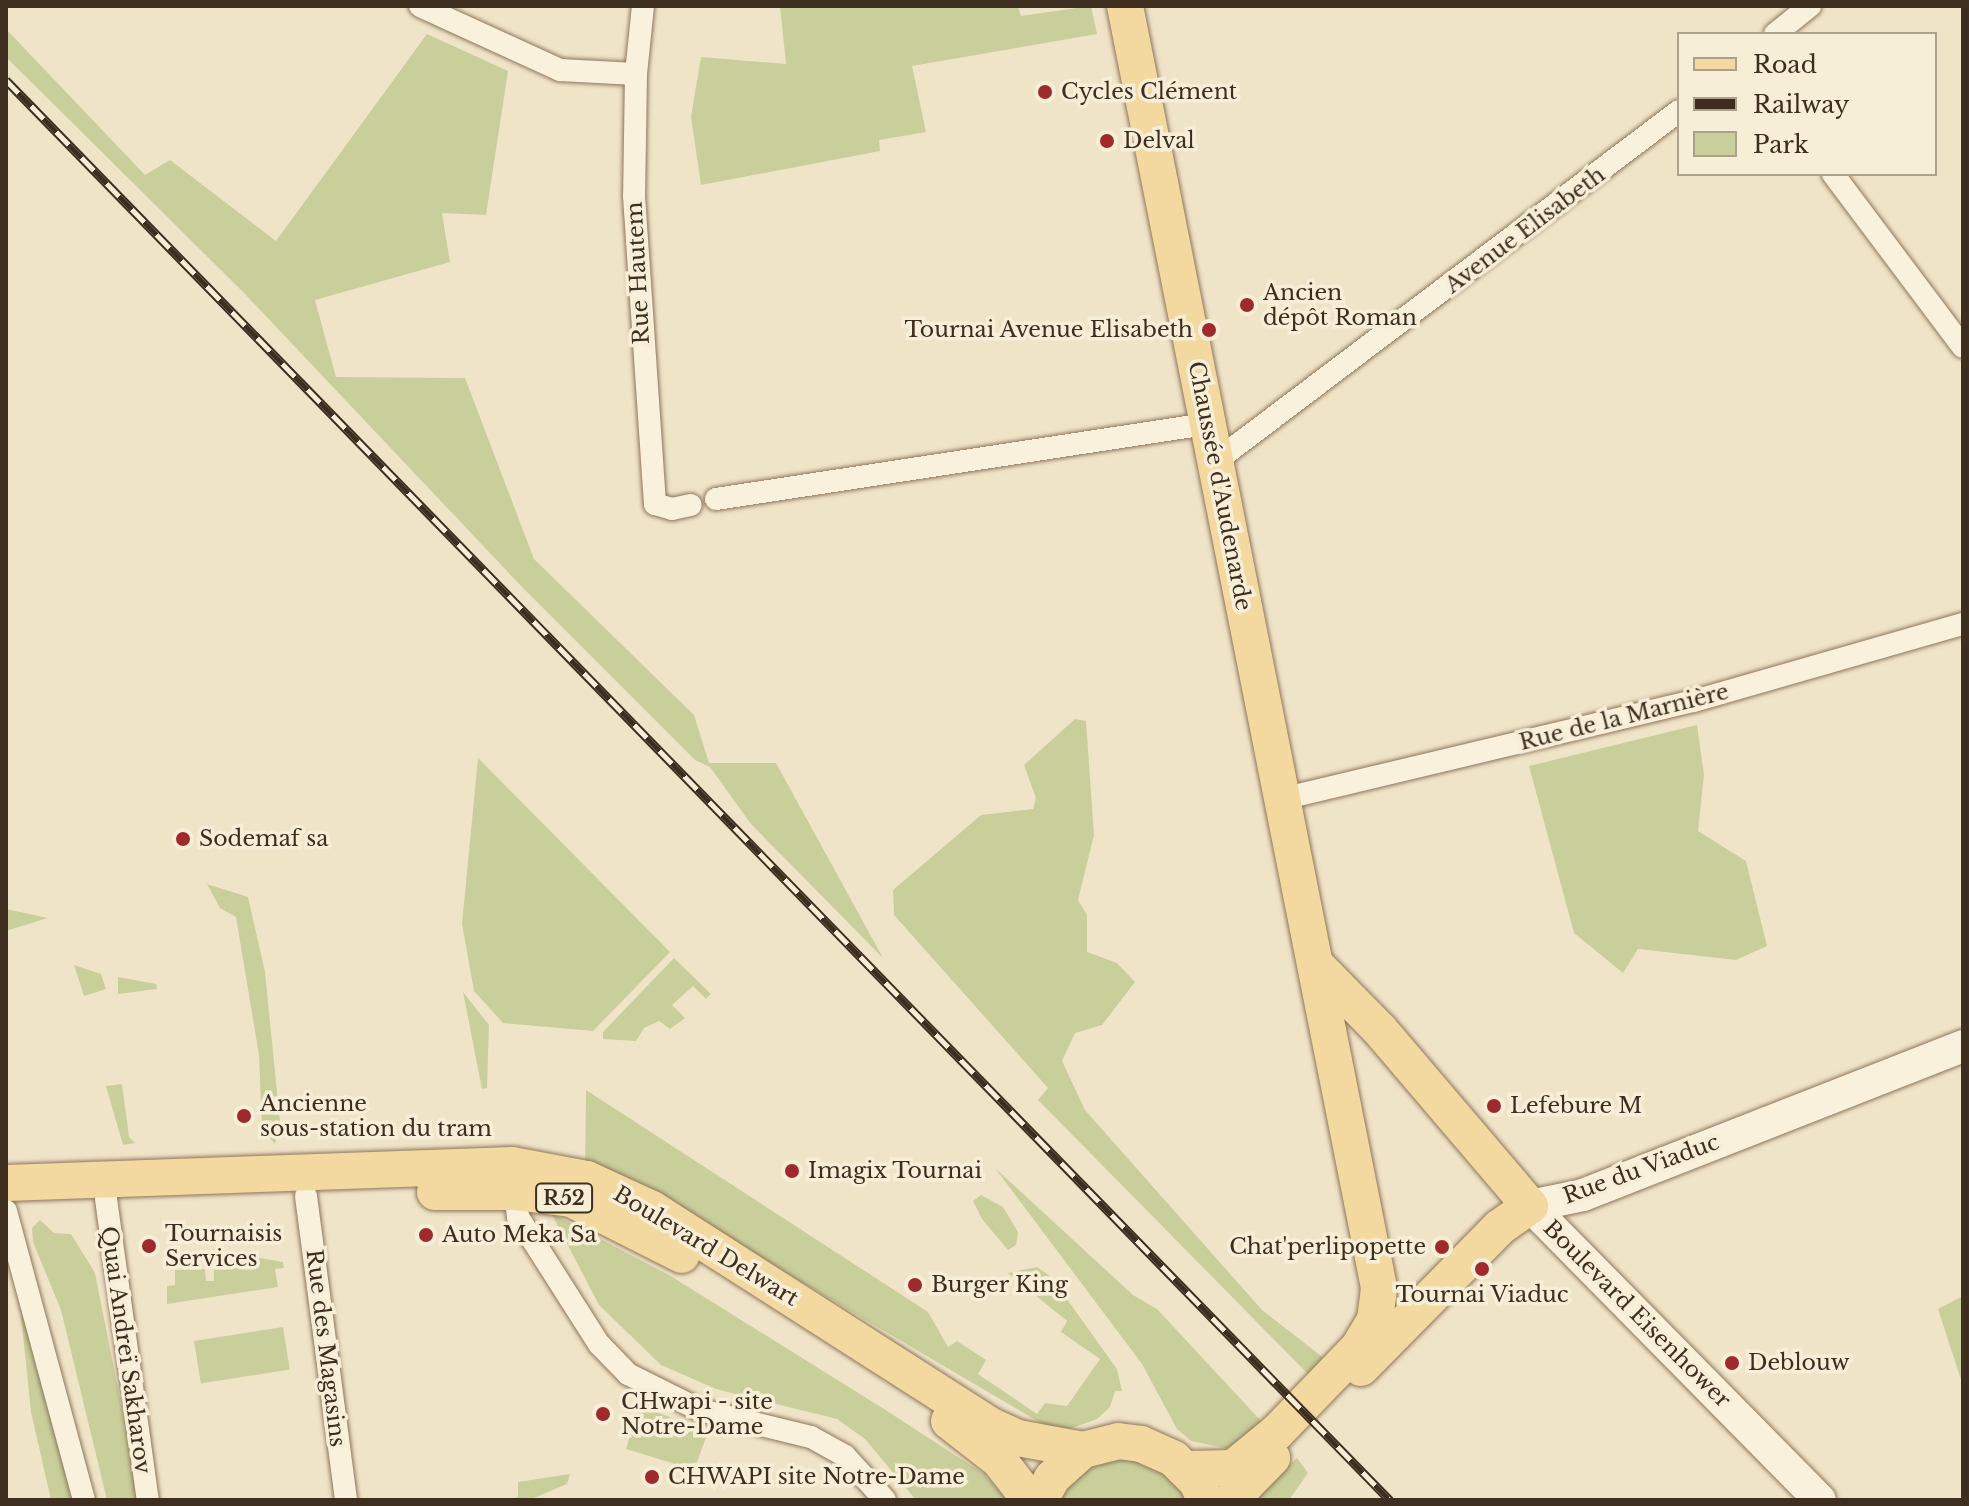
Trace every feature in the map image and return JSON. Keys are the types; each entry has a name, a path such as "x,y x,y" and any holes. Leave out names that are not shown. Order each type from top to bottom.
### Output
{"main road":[{"name":"Chaussée d'Audenarde","path":"1125,6 1379,1288"},
{"path":"1316,965 1365,1014"},
{"name":"Boulevard Eisenhower","path":"1365,1014 1530,1206"},
{"name":"Boulevard Delwart","path":"6,1198 49,1189 512,1165 587,1179 652,1209 991,1426 1018,1438 1083,1450"},
{"name":"Boulevard Delwart","path":"6,1183 106,1199 515,1192 571,1199 661,1242 952,1423 1006,1468 1030,1500"},
{"name":"Rue du Viaduc","path":"1231,1500 1500,1227 1530,1206"},
{"path":"1379,1288 1392,1302 1417,1310"},
{"path":"1186,1469 1233,1468 1277,1432 1359,1347 1375,1320 1379,1288"},
{"name":"R52","path":"1040,1500 1052,1478 1083,1450 1118,1441 1141,1444 1186,1469 1205,1500"}],"street":[{"path":"420,6 560,70 636,74"},
{"name":"Rue Hautem","path":"643,6 636,74 634,196 655,504 672,509 691,505"},
{"path":"1778,32 1810,6"},
{"name":"Avenue Elisabeth","path":"1216,461 1677,113"},
{"path":"1835,176 1963,347"},
{"path":"716,499 1207,424"},
{"name":"Rue de la Marnière","path":"1282,799 1694,701 1963,624"},
{"path":"1330,1037 1344,1019 1365,1014"},
{"name":"Rue du Viaduc","path":"1530,1206 1583,1195 1963,1046"},
{"path":"515,1192 518,1217 599,1344 628,1374 700,1410 811,1437 845,1456 885,1500"},
{"name":"Rue des Magasins","path":"306,1196 346,1500"},
{"name":"Quai Andreï Sakharov","path":"106,1199 148,1500"},
{"name":"Boulevard Eisenhower","path":"1530,1206 1820,1500"},
{"path":"6,1211 84,1500"}],"green space":[{"path":"780,6 1018,6 1021,16 1091,6 1097,34 912,66 926,132 879,140 880,151 701,185 691,117 701,57 786,64"},
{"path":"6,29 145,175 170,160 276,241 427,34 508,71 486,215 442,213 450,262 315,300 336,377 465,378 534,559 694,715 709,763 776,763 883,958 751,824 710,767 695,760 523,588 244,293 6,57"},
{"path":"1075,719 1086,721 1094,835 1078,900 1087,915 1087,952 1117,963 1135,982 1102,1025 1075,1033 1062,1061 1085,1110 1262,1310 1334,1366 1310,1376 1038,1100 1048,1088 894,915 893,890 981,815 1033,809 1036,798 1024,765"},
{"path":"1697,725 1704,775 1698,831 1746,861 1767,946 1736,960 1638,949 1623,973 1574,933 1529,766"},
{"path":"478,758 670,952 593,1031 503,1023 474,991 462,924"},
{"path":"207,884 248,897 265,972 280,1122 275,1144 262,1129 259,1055 236,917 220,908"},
{"path":"6,909 48,918 6,931"},
{"path":"674,958 711,994 706,999 693,986 672,1005 685,1018 670,1029 659,1021 644,1028 636,1041 603,1039 603,1032"},
{"path":"74,965 101,974 106,989 84,996"},
{"path":"118,977 156,984 157,989 118,994"},
{"path":"463,992 489,1025 487,1088 482,1089"},
{"path":"122,1084 129,1137 135,1143 123,1145 106,1086"},
{"path":"586,1090 928,1312 948,1347 957,1341 986,1360 978,1374 1037,1414 1045,1403 1067,1406 1100,1359 1061,1332 1067,1321 1008,1273 1037,1267 1051,1277 1117,1369 1122,1391 1115,1391 1110,1407 1097,1419 1072,1428 1049,1428 640,1187 585,1170"},
{"path":"995,1168 1133,1295 1157,1309 1262,1422 1230,1449 1191,1441 1177,1429 1142,1364"},
{"path":"981,1195 1003,1207 1018,1232 1016,1245 1008,1250 982,1219 973,1201"},
{"path":"551,1213 669,1275 884,1409 984,1474 1007,1500 916,1500 865,1439 837,1419 716,1389 661,1365 599,1305"},
{"path":"40,1220 54,1233 71,1234 95,1273 140,1500 107,1500 61,1310 33,1242 32,1228"},
{"path":"237,1254 283,1262 284,1268 275,1269 278,1287 167,1304 167,1286 175,1285 175,1270 205,1269 206,1281 214,1281 213,1255 226,1255 230,1265 237,1266"},
{"path":"19,1296 73,1500 51,1500 31,1412"},
{"path":"1963,1296 1963,1386 1938,1309"},
{"path":"283,1327 290,1369 201,1384 194,1341"},
{"path":"639,1405 708,1432 697,1462 682,1466 626,1449"},
{"path":"1123,1454 1168,1470 1188,1500 1056,1500 1079,1468"},
{"path":"1297,1458 1308,1473 1289,1500 1247,1500"},
{"path":"570,1474 567,1484 529,1500 509,1500 518,1497 518,1482"}],"railway":[{"path":"6,80 1390,1500"}],"place":[{"name":"Cycles Clément","path":"1045,92"},
{"name":"Delval","path":"1107,141"},
{"name":"Ancien dépôt Roman","path":"1247,305"},
{"name":"Tournai Avenue Elisabeth","path":"1209,330"},
{"name":"Sodemaf sa","path":"183,839"},
{"name":"Lefebure M","path":"1494,1106"},
{"name":"Ancienne sous-station du tram","path":"244,1116"},
{"name":"Imagix Tournai","path":"792,1171"},
{"name":"Auto Meka Sa","path":"426,1235"},
{"name":"Tournaisis Services","path":"149,1246"},
{"name":"Chat'perlipopette","path":"1442,1247"},
{"name":"Tournai Viaduc","path":"1482,1269"},
{"name":"Burger King","path":"915,1285"},
{"name":"Deblouw","path":"1732,1363"},
{"name":"CHwapi - site Notre-Dame","path":"603,1414"},
{"name":"CHWAPI site Notre-Dame","path":"652,1477"}]}
